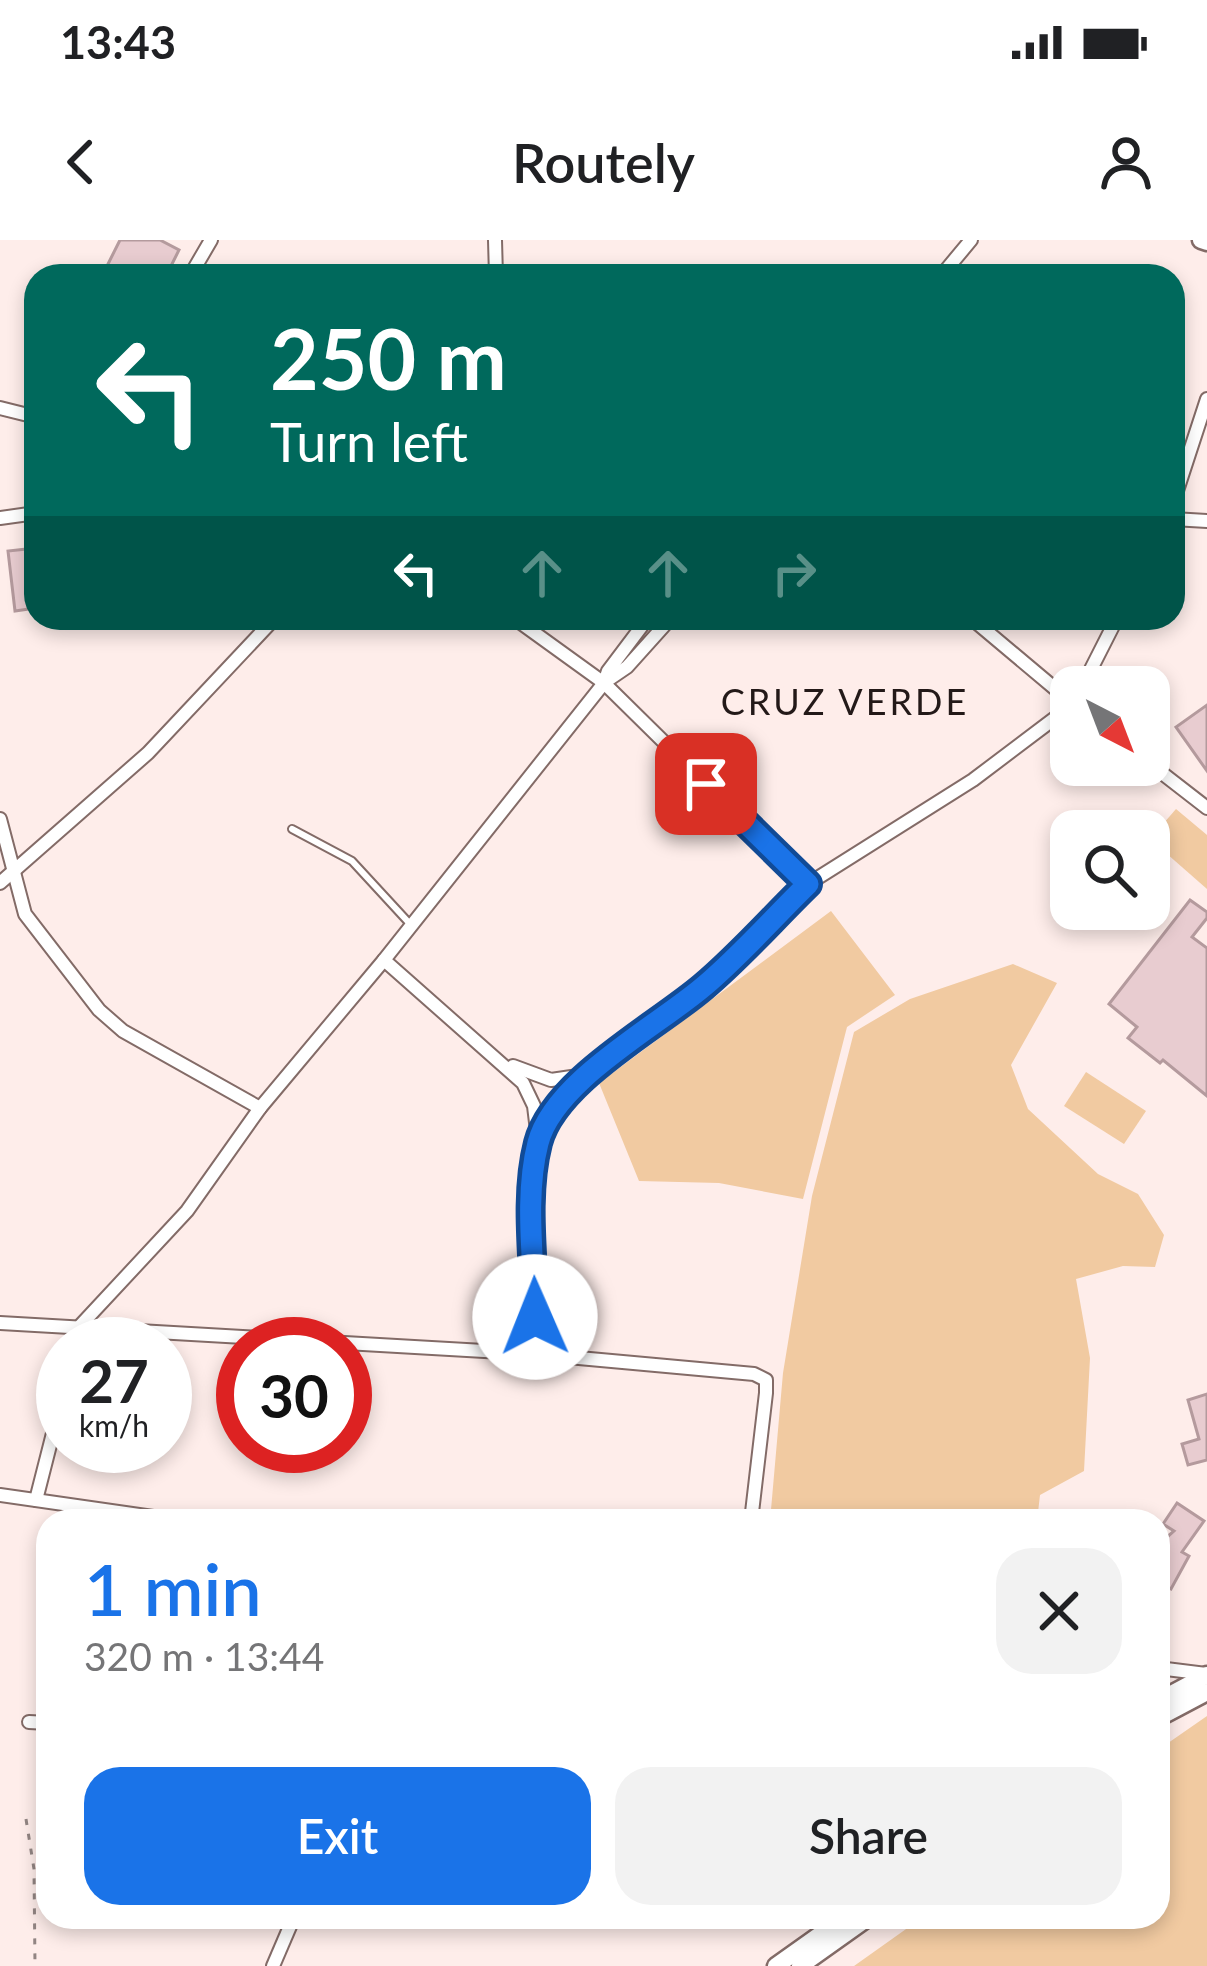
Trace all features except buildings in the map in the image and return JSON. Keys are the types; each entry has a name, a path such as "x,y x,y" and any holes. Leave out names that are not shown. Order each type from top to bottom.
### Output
{"street":[{"path":"951,264 971,240"},
{"path":"1185,466 1207,399"},
{"path":"0,883 148,753 263,630"},
{"path":"531,630 604,683 808,884"},
{"path":"604,683 639,630"},
{"path":"89,1317 187,1211 260,1108 604,683 627,667 660,630"},
{"path":"985,630 1050,686"},
{"path":"1093,666 1111,630"},
{"path":"538,1142 548,1120 592,1073 704,986 808,884 974,780 1050,720"},
{"path":"1170,779 1207,808"},
{"path":"0,819 25,914 99,1010 123,1030 260,1108"},
{"path":"384,960 499,1058 523,1083 534,1106 538,1142 533,1205 535,1354"},
{"path":"499,1058 524,1073 551,1080 592,1073"},
{"path":"0,1323 36,1325"},
{"path":"192,1334 535,1354 754,1374 766,1380 752,1509"},
{"path":"36,1500 43,1473"},
{"path":"0,1495 98,1509"},
{"path":"1170,1670 1207,1675"},
{"path":"1170,1695 1207,1675"},
{"path":"1170,1712 1207,1692"},
{"path":"29,1722 36,1722"},
{"path":"273,1966 289,1929"},
{"path":"776,1966 828,1929"},
{"path":"800,1966 852,1929"}],"lane":[{"path":"292,829 352,861 411,925"}],"path":[{"path":"26,1819 34,1869 35,1966"}],"shaded area":[{"path":"1176,809 1207,835 1207,889 1170,857 1170,816"},
{"path":"831,911 895,995 847,1027 803,1199 719,1183 639,1181 599,1083"},
{"path":"1013,964 1057,983 1011,1065 1028,1109 1098,1174 1138,1194 1164,1235 1155,1267 1123,1266 1076,1279 1090,1358 1084,1471 1040,1495 1038,1509 771,1509 783,1373 812,1196 854,1032 910,999"},
{"path":"1086,1072 1146,1111 1124,1144 1064,1106"},
{"path":"1207,1716 1207,1966 854,1966 906,1929 1170,1929 1170,1742"}],"district":[{"name":"CRUZ VERDE","path":"845,702"}],"route":[{"path":"535,1317 535,1171 538,1142 548,1120 596,1070 704,986 808,884 706,784"}]}
